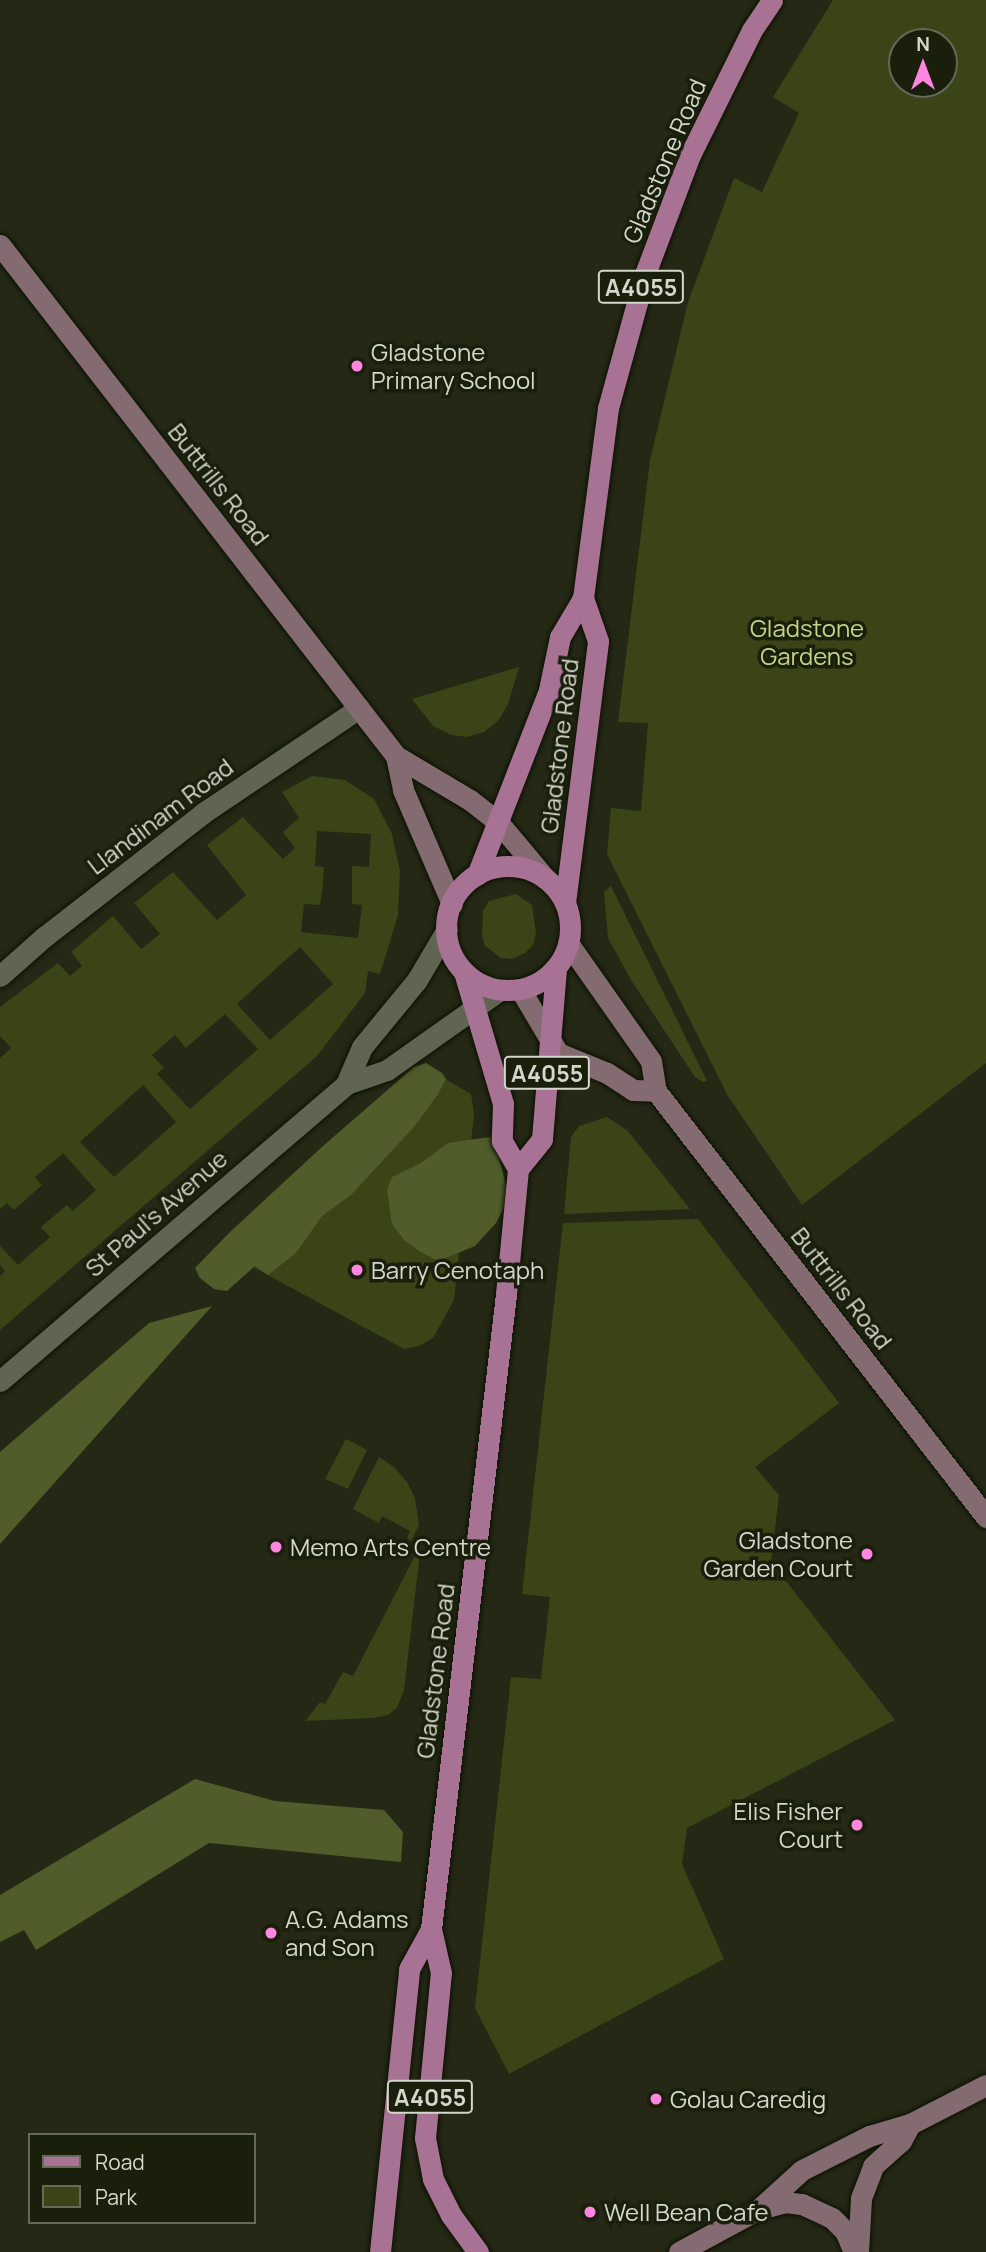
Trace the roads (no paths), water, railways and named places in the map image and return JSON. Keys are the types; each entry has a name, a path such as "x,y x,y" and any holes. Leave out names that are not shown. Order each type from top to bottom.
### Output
{"main road":[{"name":"Gladstone Road","path":"477,875 549,690 560,637 583,598 608,408 645,274 690,155 746,41 772,0"},
{"name":"Gladstone Road","path":"565,903 598,641 583,598"},
{"path":"507,866 527,868 545,878 565,903 571,932 555,969 540,982 510,990 481,984 464,972 452,956 447,929 452,904 468,880 486,869 507,866"},
{"name":"A4055","path":"464,972 503,1104 502,1141 518,1169 542,1139 555,969"},
{"name":"Gladstone Road","path":"478,2252 451,2215 433,2179 425,2138 441,1973 431,1929 505,1307 518,1169"},
{"name":"Gladstone Road","path":"380,2252 409,1969 431,1929"}],"street":[{"name":"Buttrills Road","path":"0,245 396,756 470,800 498,822 545,878"},
{"name":"Llandinam Road","path":"0,976 44,937 203,813 359,708"},
{"name":"Buttrills Road","path":"396,756 402,790 452,904"},
{"name":"St Paul's Avenue","path":"346,1084 362,1047 412,988 447,929"},
{"name":"Buttrills Road","path":"568,943 651,1061 656,1091 986,1517"},
{"name":"St Paul's Avenue","path":"0,1381 346,1084 387,1070 475,1008 510,990"},
{"path":"510,990 558,1053 607,1073 633,1090 656,1091"},
{"path":"680,2252 759,2209 802,2170 870,2136 910,2124 986,2085"},
{"path":"856,2252 860,2198 873,2166 901,2141 910,2124"},
{"path":"759,2209 786,2202 818,2210 832,2218 845,2231 856,2252"}],"place":[{"name":"Gladstone Primary School","path":"357,366"},
{"name":"Barry Cenotaph","path":"357,1270"},
{"name":"Memo Arts Centre","path":"276,1547"},
{"name":"Gladstone Garden Court","path":"867,1554"},
{"name":"Elis Fisher Court","path":"857,1825"},
{"name":"A.G. Adams and Son","path":"271,1933"},
{"name":"Golau Caredig","path":"656,2099"},
{"name":"Well Bean Cafe","path":"590,2212"}],"park label":[{"name":"Gladstone Gardens","path":"807,642"}]}
